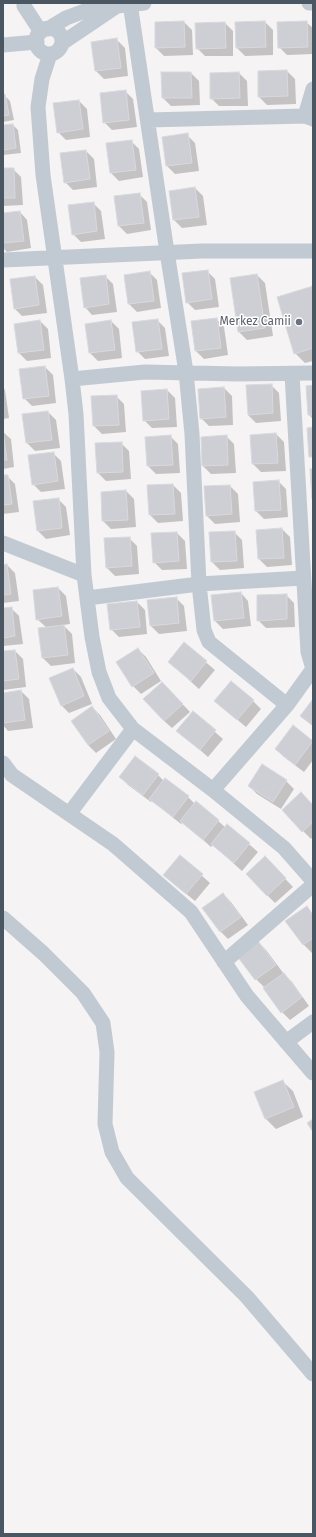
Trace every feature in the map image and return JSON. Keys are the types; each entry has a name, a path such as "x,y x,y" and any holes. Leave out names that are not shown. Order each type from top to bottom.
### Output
{"street":[{"path":"3,45 42,34 55,30 62,37 60,49 55,53 50,54 46,54 40,50 42,34 24,6 24,3"},
{"path":"42,34 66,18 90,9 131,4"},
{"path":"62,43 131,4"},
{"path":"131,4 186,372 192,434 199,584 204,630 209,642 287,705"},
{"path":"50,54 42,79 38,107 42,175 56,258 72,379 76,414 84,575 92,638 99,672 109,698 133,729 213,790 284,848 313,881"},
{"path":"148,120 309,117 313,88"},
{"path":"3,260 167,252 313,251"},
{"path":"72,379 145,372 313,373"},
{"path":"213,790 287,705 313,669 308,652 292,374"},
{"path":"3,543 84,575"},
{"path":"87,598 199,584 303,578"},
{"path":"69,814 133,729"},
{"path":"3,763 12,775 113,844 191,912 247,996 313,1073"},
{"path":"224,962 313,885"},
{"path":"3,918 44,954 83,993 103,1022 108,1052 105,1124 112,1152 127,1178 247,1297 313,1374"},
{"path":"286,1042 313,1022"}],"building":[{"path":"184,21 185,47 155,48 155,22"},
{"path":"265,21 266,47 236,48 235,22"},
{"path":"307,21 308,47 278,48 277,22"},
{"path":"225,22 226,48 196,49 195,23"},
{"path":"117,38 121,68 95,71 91,42"},
{"path":"287,70 288,96 258,97 258,71"},
{"path":"161,72 191,72 192,98 162,98"},
{"path":"239,72 240,98 210,99 210,73"},
{"path":"126,90 129,120 103,123 100,93"},
{"path":"3,94 5,94 9,115 3,116"},
{"path":"79,100 83,129 57,133 53,103"},
{"path":"13,124 16,148 3,150 3,125"},
{"path":"188,133 192,163 166,166 162,137"},
{"path":"132,140 136,170 110,173 106,143"},
{"path":"86,150 90,179 64,183 60,153"},
{"path":"3,168 14,168 15,198 3,198"},
{"path":"195,187 199,217 173,220 169,191"},
{"path":"140,193 144,223 118,226 114,196"},
{"path":"94,202 97,231 72,235 68,205"},
{"path":"20,211 24,241 3,243 3,213"},
{"path":"208,270 212,299 186,303 182,273"},
{"path":"150,271 154,301 128,304 124,275"},
{"path":"257,274 265,328 238,332 230,278"},
{"path":"106,275 109,304 84,308 80,278"},
{"path":"35,276 39,305 14,309 10,279"},
{"name":"Merkez Camii","path":"313,286 313,348 294,354 277,297"},
{"path":"217,318 221,348 195,351 191,321"},
{"path":"158,319 162,349 136,352 132,322"},
{"path":"40,320 44,350 18,353 14,324"},
{"path":"111,320 115,350 89,353 85,324"},
{"path":"45,366 49,396 23,399 19,369"},
{"path":"272,384 273,413 248,415 246,385"},
{"path":"313,385 313,415 308,415 306,386"},
{"path":"224,387 226,417 200,419 198,389"},
{"path":"167,389 169,419 143,421 141,391"},
{"path":"117,395 119,425 93,426 91,396"},
{"path":"48,411 52,440 26,443 22,414"},
{"path":"313,427 313,457 309,457 307,428"},
{"path":"3,431 7,460 3,460"},
{"path":"276,433 278,463 252,464 250,435"},
{"path":"171,435 173,465 147,466 145,437"},
{"path":"227,435 228,465 202,466 201,437"},
{"path":"122,442 123,472 97,473 95,443"},
{"path":"54,452 58,481 32,485 28,455"},
{"path":"310,469 313,469 313,499 312,499"},
{"path":"3,475 8,475 12,504 3,505"},
{"path":"279,480 281,510 255,511 253,482"},
{"path":"173,484 175,514 149,515 147,485"},
{"path":"230,485 232,514 206,516 204,486"},
{"path":"126,490 128,520 102,521 101,492"},
{"path":"59,498 62,528 37,531 33,501"},
{"path":"282,528 284,558 258,559 256,530"},
{"path":"235,531 237,561 211,562 209,532"},
{"path":"177,532 179,561 153,563 151,533"},
{"path":"130,537 132,566 106,568 104,538"},
{"path":"7,564 11,594 3,595 3,565"},
{"path":"58,587 62,616 36,620 33,590"},
{"path":"241,592 244,618 214,621 211,595"},
{"path":"287,594 287,619 257,621 257,595"},
{"path":"177,597 179,623 150,626 147,600"},
{"path":"137,601 140,627 110,630 107,604"},
{"path":"12,607 15,636 3,638 3,608"},
{"path":"64,625 68,655 42,658 38,628"},
{"path":"184,642 207,661 191,681 168,662"},
{"path":"138,648 154,673 132,687 116,662"},
{"path":"15,650 19,679 3,681 3,651"},
{"path":"73,668 84,696 61,706 49,678"},
{"path":"231,681 254,700 237,720 214,701"},
{"path":"162,682 183,704 164,721 143,699"},
{"path":"21,690 25,720 3,723 3,693"},
{"path":"313,699 313,726 300,716"},
{"path":"92,706 109,731 88,745 71,721"},
{"path":"193,711 216,730 200,750 176,731"},
{"path":"293,725 313,741 295,765 275,749"},
{"path":"135,756 159,774 143,795 119,777"},
{"path":"262,764 287,780 273,802 248,786"},
{"path":"165,778 189,796 173,817 149,799"},
{"path":"301,792 313,805 313,822 302,832 282,810"},
{"path":"196,801 219,820 203,840 180,821"},
{"path":"227,824 250,843 234,863 211,844"},
{"path":"180,855 203,874 186,894 163,875"},
{"path":"265,856 286,878 267,896 246,874"},
{"path":"223,893 241,917 220,932 202,908"},
{"path":"307,906 313,915 313,938 303,945 285,921"},
{"path":"258,941 276,965 255,980 237,956"},
{"path":"284,973 302,997 281,1013 263,988"},
{"path":"283,1080 294,1107 265,1119 254,1092"},
{"path":"313,1119 313,1132 307,1123"}],"place":[{"name":"Merkez Camii","path":"299,322"}]}
